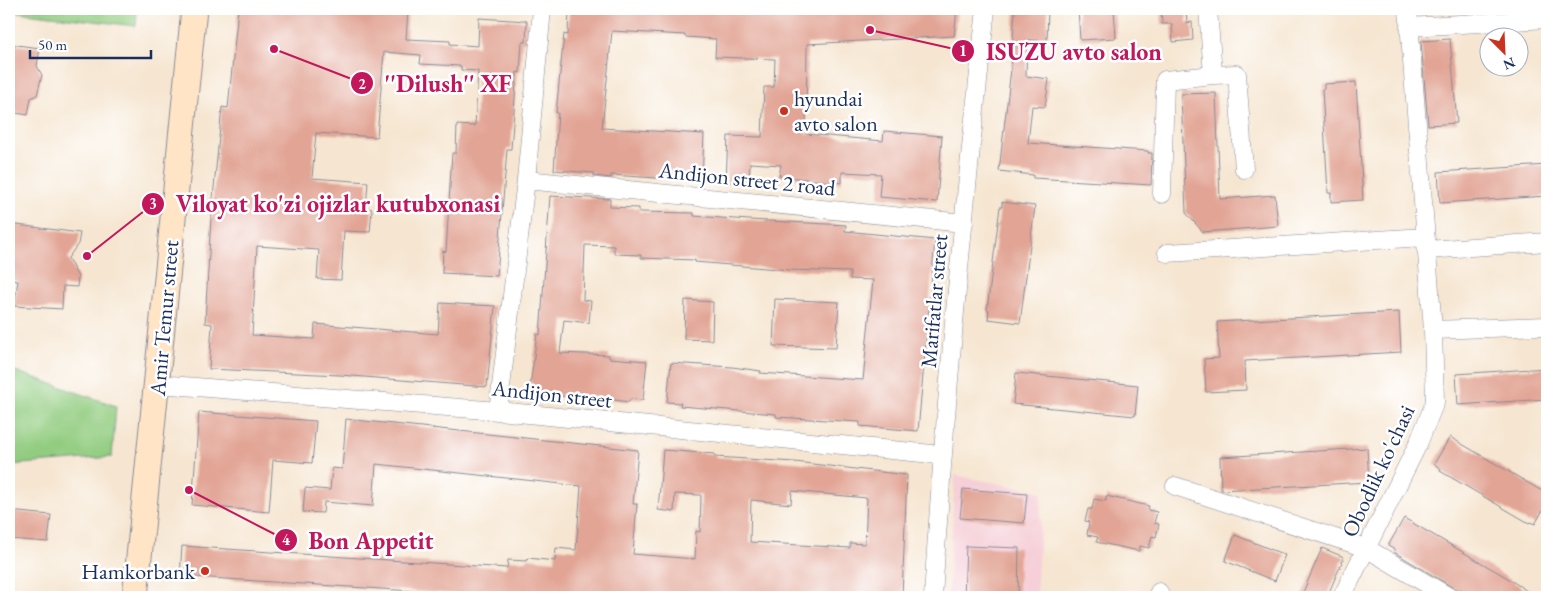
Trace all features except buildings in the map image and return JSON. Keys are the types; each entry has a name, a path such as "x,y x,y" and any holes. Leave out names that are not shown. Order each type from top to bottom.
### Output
{"main road":[{"name":"Amir Temur street","path":"135,597 158,384 194,9"}],"street":[{"path":"498,411 526,180 542,9"},
{"name":"Marifatlar street","path":"932,597 942,455 986,9"},
{"path":"1208,9 1213,75"},
{"name":"Obodlik ko'chasi","path":"1342,597 1418,444 1435,402 1433,330 1408,9"},
{"path":"1408,27 1547,19"},
{"path":"1162,194 1165,80 1237,74 1244,169"},
{"name":"Andijon street 2 road","path":"526,180 964,223"},
{"path":"1167,252 1426,243 1547,242"},
{"path":"1433,330 1547,326"},
{"name":"Andijon street","path":"158,384 498,411 942,455"},
{"path":"1175,486 1366,548 1449,597"}],"shaded area":[{"path":"955,475 1042,492 1036,597 948,597"}],"green space":[{"path":"9,9 137,9 136,26 9,11"},
{"path":"9,369 116,406 112,457 9,465"}],"place":[{"name":"ISUZU avto salon","path":"870,30"},
{"name":"''Dilush'' XF","path":"274,49"},
{"name":"hyundai avto salon","path":"784,111"},
{"name":"Viloyat ko'zi ojizlar kutubxonasi","path":"87,256"},
{"name":"Bon Appetit","path":"189,490"},
{"name":"Hamkorbank","path":"205,571"}]}
